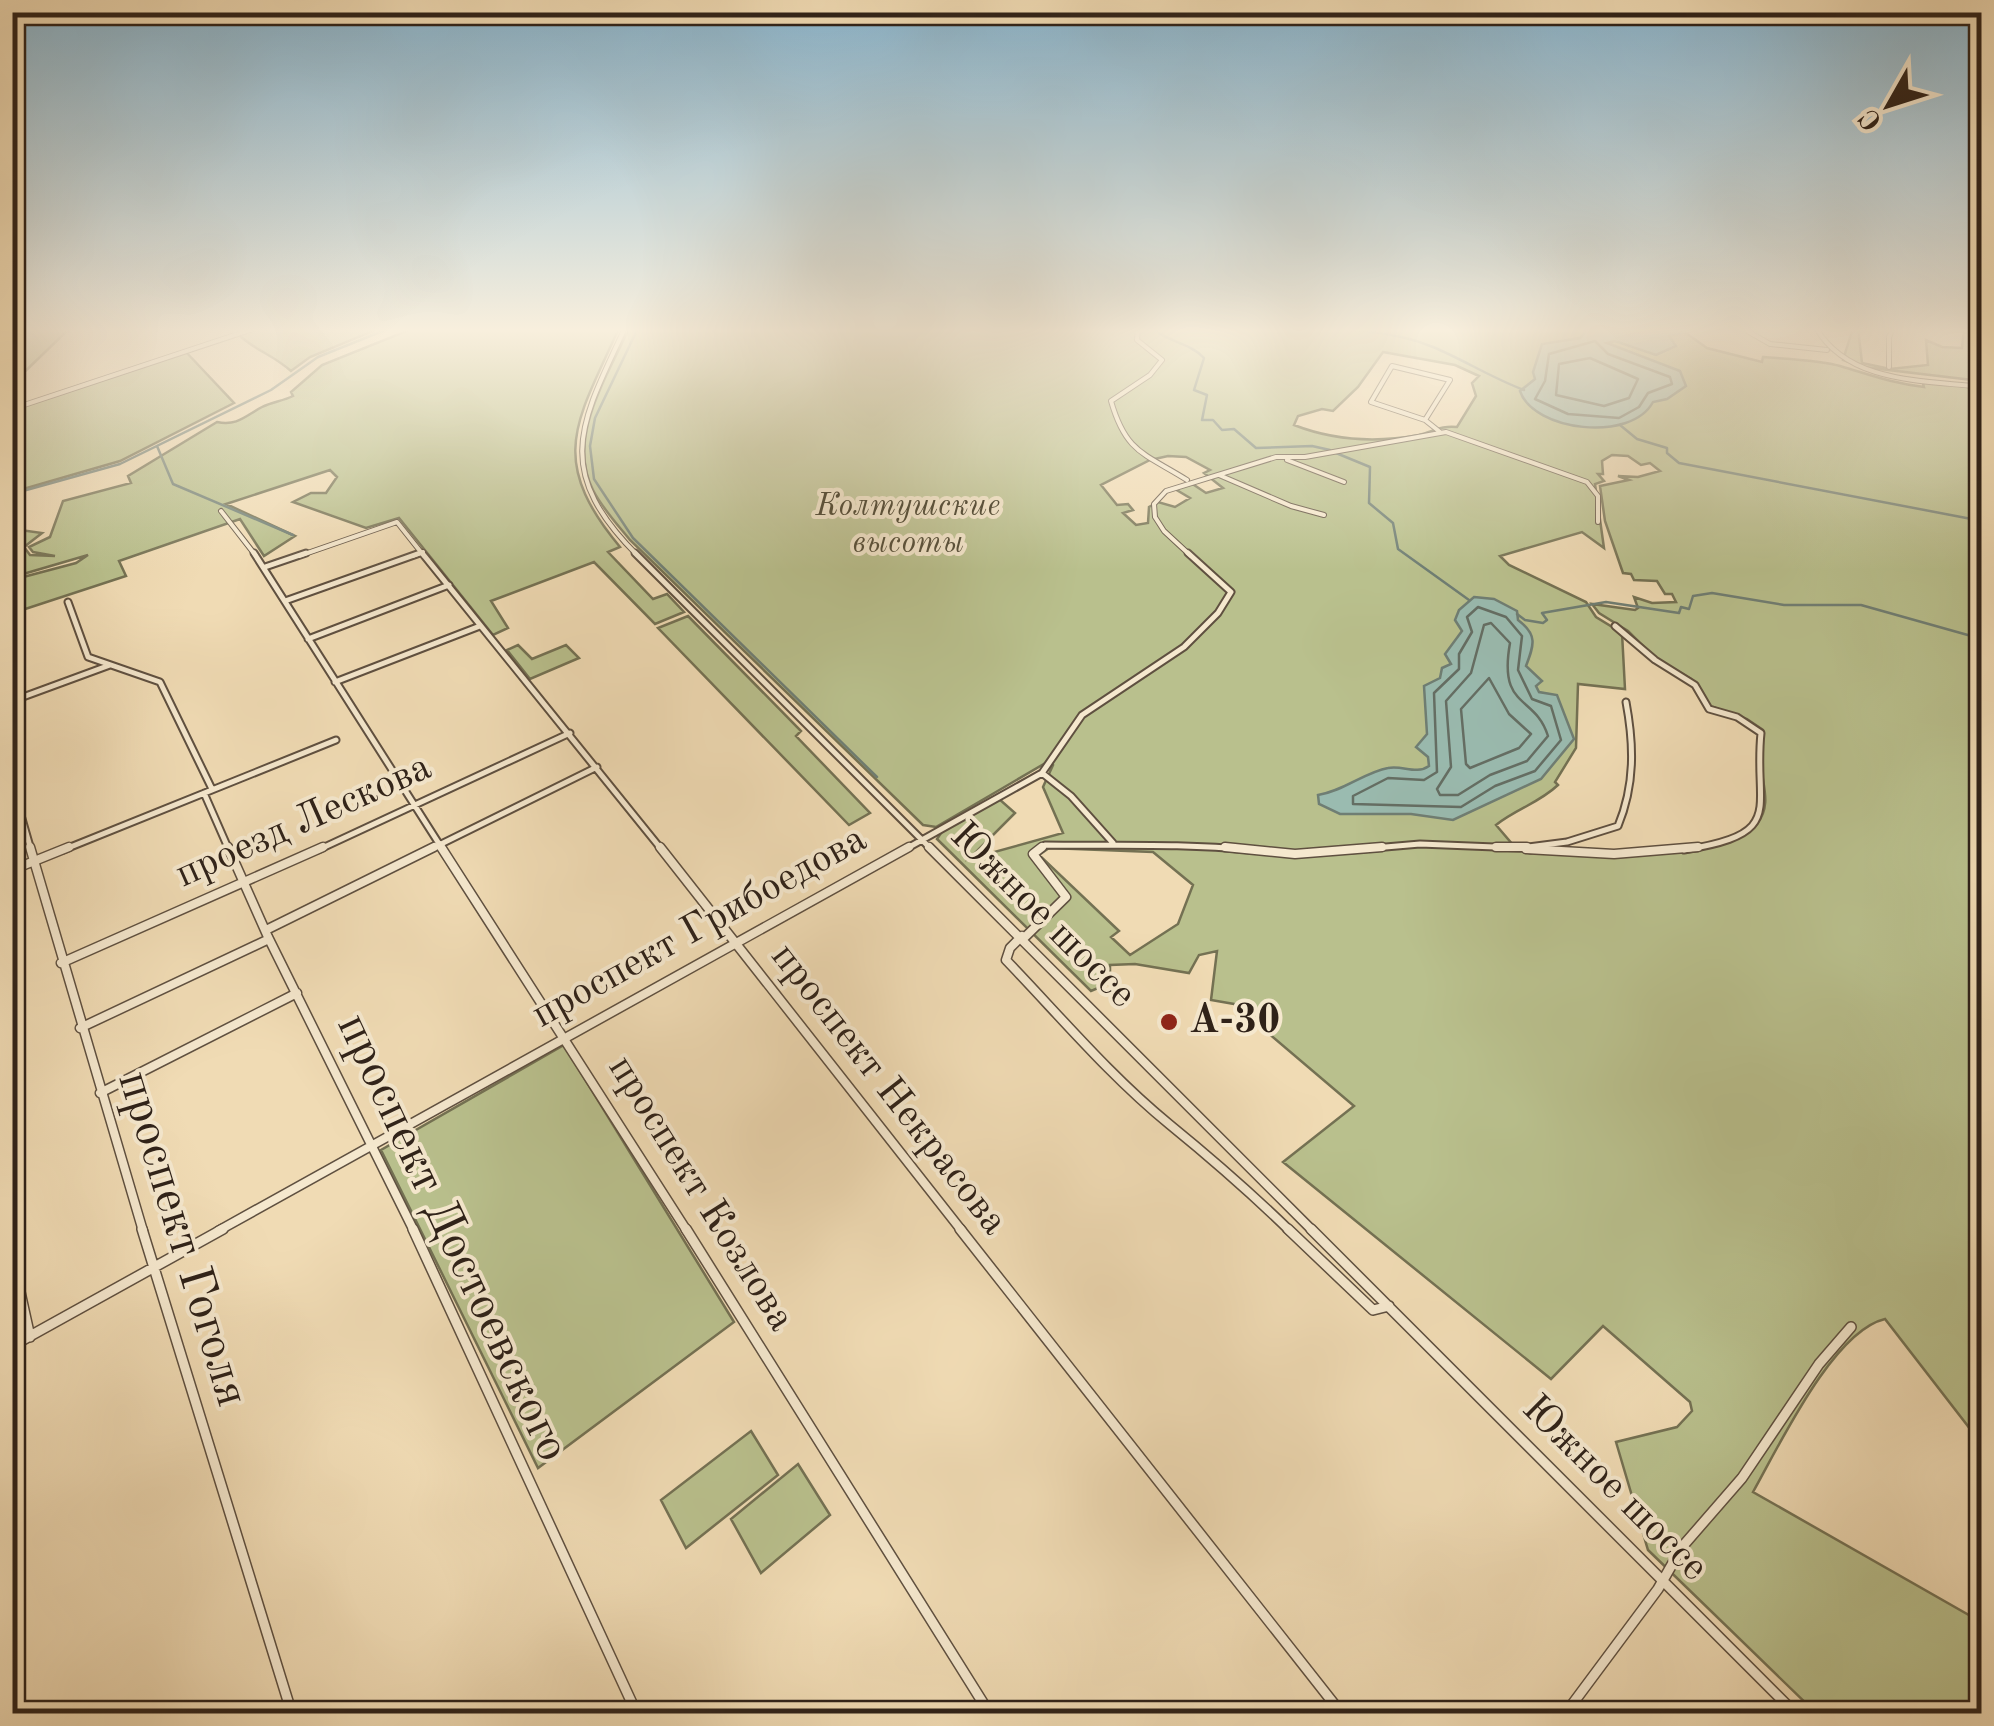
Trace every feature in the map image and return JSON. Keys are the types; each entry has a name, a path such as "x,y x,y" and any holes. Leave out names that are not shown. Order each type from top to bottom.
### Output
{"street":[{"name":"Южное шоссе","path":"587,409 580,436 579,463 598,511 1796,1714"},
{"path":"1113,409 1130,445 1188,481 1276,457 1305,457 1440,432 1460,435 1587,482 1598,496 1598,522"},
{"path":"1390,409 1425,420 1440,432"},
{"path":"1425,420 1432,409"},
{"path":"1276,457 1344,482"},
{"path":"1218,474 1291,506 1324,515"},
{"name":"проспект Грибоедова","path":"12,1346 1042,773 1082,714 1197,637 1216,621 1231,592 1164,531 1154,516 1159,495 1188,481"},
{"name":"проспект Козлова","path":"221,511 264,567 438,844 566,1038 990,1714"},
{"name":"проспект Некрасова","path":"264,567 397,522 597,767 1342,1714"},
{"path":"286,601 422,552"},
{"path":"308,639 449,585"},
{"path":"68,602 88,656"},
{"path":"335,682 480,626"},
{"path":"1389,1306 1372,1310 1204,1148 1169,1124 1103,1062 1006,960 1010,948 1066,897 1033,854 1045,845 1210,844 1295,854 1420,844 1616,853 1715,845 1736,837 1758,818 1764,803 1758,754 1762,733 1737,718 1709,709 1695,686 1655,660 1616,626"},
{"name":"проспект Достоевского","path":"88,656 160,682 268,935 374,1145 637,1714"},
{"path":"12,701 112,664"},
{"path":"1520,848 1567,842 1618,826 1629,800 1633,776 1626,702"},
{"name":"проезд Лескова","path":"61,963 416,806 570,733"},
{"path":"12,870 336,740"},
{"path":"80,1028 597,767"},
{"path":"1042,773 1083,809 1108,840 1119,846"},
{"name":"проспект Гоголя","path":"12,784 37,860 80,1028 292,1714"},
{"path":"100,1093 297,993"},
{"path":"12,1256 30,1336"},
{"path":"1565,1714 1664,1581 1682,1547 1742,1478 1819,1364 1852,1328"}],"green space":[{"path":"13,409 223,409 120,461 13,492"},
{"path":"259,409 583,409 576,439 576,463 597,516 620,547 608,552 653,599 667,594 684,612 655,624 594,562 491,601 508,628 493,635 399,518 366,528 293,502 311,493 326,493 337,477 330,470 226,504 295,536 264,556 240,519 119,561 126,576 13,613 12,580 76,563 88,555 13,577 13,529 42,533 24,547 30,555 55,556 33,552 29,547 50,537 63,501 131,483 128,476 217,422 236,421"},
{"name":"Колтушские высоты","path":"593,409 1336,409 1298,416 1294,425 1371,440 1457,427 1468,409 1981,409 1981,1443 1885,1319 1865,1328 1827,1367 1792,1420 1753,1492 1981,1622 1981,1713 1816,1713 1648,1550 1616,1442 1677,1427 1692,1411 1690,1402 1603,1326 1551,1379 1283,1162 1354,1106 1234,1004 1211,1000 1217,951 1199,955 1189,973 1135,964 1110,965 1110,983 1091,991 937,839 943,830 998,798 1015,813 969,859 1063,833 1043,787 1053,765 1049,761 936,827 923,825 630,540 593,490 586,470 587,428","holes":["1612,455 1628,456 1641,465 1650,463 1660,471 1638,477 1618,476 1629,480 1600,486 1605,521 1623,573 1631,574 1634,580 1657,581 1676,602 1652,603 1634,597 1638,608 1635,610 1592,604 1654,657 1691,679 1710,706 1747,719 1763,730 1762,816 1739,837 1678,852 1566,854 1510,850 1513,845 1496,825 1558,785 1555,782 1576,748 1578,684 1625,689 1622,633 1596,617 1586,602 1509,565 1500,556 1582,532 1604,548 1595,484 1604,481 1598,474 1603,474 1602,461","1186,457 1210,470 1204,473 1223,488 1206,493 1191,483 1175,489 1190,498 1175,507 1158,502 1149,507 1148,523 1136,525 1123,513 1133,510 1128,504 1117,505 1101,485 1150,460","1049,848 1153,852 1193,885 1178,924 1130,955 1111,937 1119,931 1039,855"]},
{"path":"688,616 801,731 796,736 870,813 849,825 658,628"},
{"path":"518,645 532,659 566,645 579,658 530,679 507,650"},
{"path":"564,1045 734,1322 538,1468 381,1150"},
{"path":"751,1431 778,1475 686,1548 661,1500"},
{"path":"798,1464 830,1515 761,1573 731,1519"}],"water":[{"path":"1534,409 1647,409 1625,423 1605,427 1562,423"},
{"path":"1474,597 1494,599 1517,611 1518,620 1529,631 1532,641 1526,666 1542,681 1536,686 1539,692 1557,695 1574,739 1541,779 1453,820 1411,814 1340,814 1319,804 1318,795 1379,770 1419,770 1429,766 1428,757 1416,747 1427,734 1424,686 1440,678 1442,668 1451,664 1445,654 1462,631 1455,620 1459,610"}],"waterway":[{"path":"12,494 120,464 233,409"},
{"path":"600,409 590,446 594,479 633,538 877,777"},
{"path":"1204,409 1202,420 1213,420 1222,430 1234,429 1256,448 1312,446 1330,450"},
{"path":"1620,425 1637,439 1667,448 1667,453 1679,463 1982,521"},
{"path":"157,446 173,484 293,535"},
{"path":"1336,453 1370,467 1369,503 1393,523 1398,549 1469,600"},
{"path":"1517,614 1525,620 1543,623 1547,620 1542,613 1606,602 1679,613 1681,607 1689,609 1693,596 1712,593 1784,605 1861,605 1982,639"}],"place":[{"name":"А-30","path":"1169,1022"}]}
